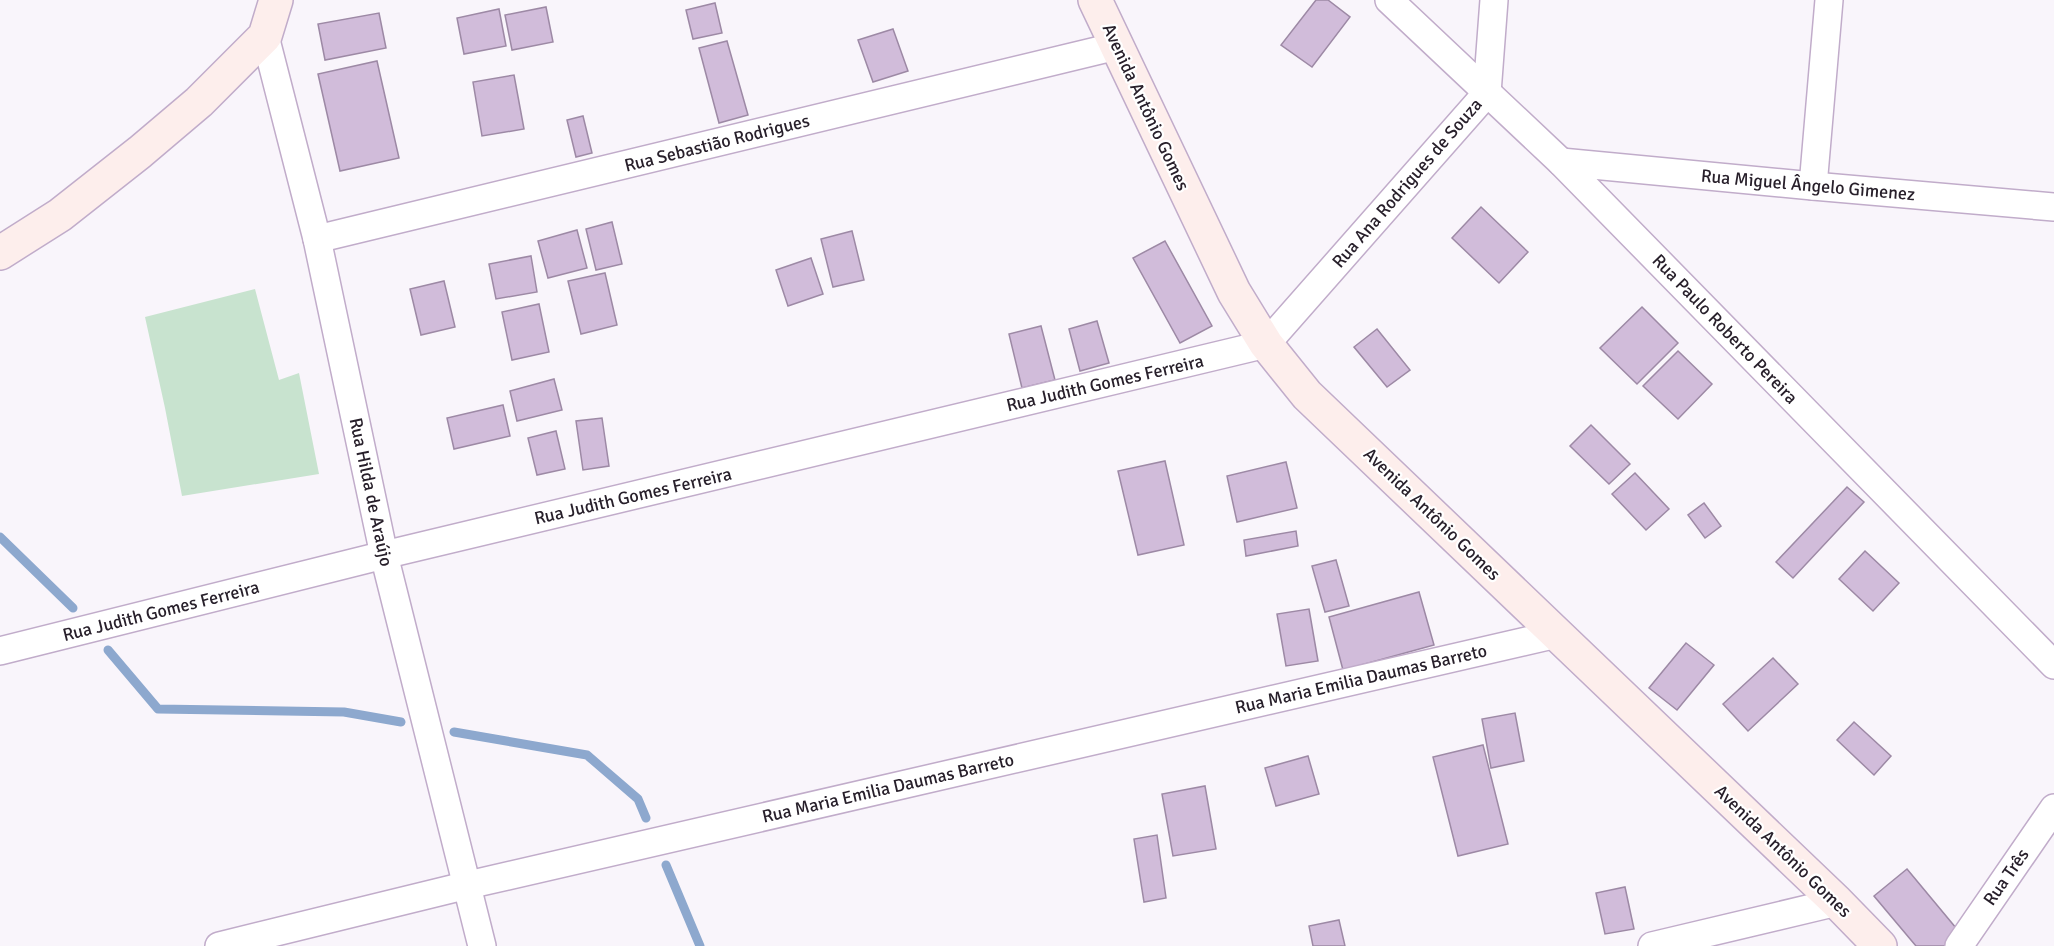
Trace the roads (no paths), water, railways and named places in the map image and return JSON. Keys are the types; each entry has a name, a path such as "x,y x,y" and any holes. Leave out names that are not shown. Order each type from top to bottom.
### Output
{"street":[{"path":"0,253 60,214 140,152 199,102 265,36 276,0"},
{"name":"Avenida Antônio Gomes","path":"1095,0 1234,292 1266,344 1307,395 1837,902 1880,946"},
{"name":"Rua Paulo Roberto Pereira","path":"1389,0 1562,162 2054,665"},
{"name":"Rua Ana Rodrigues de Souza","path":"1266,344 1487,93 1494,0"},
{"path":"1813,186 1828,0"},
{"name":"Rua Hilda de Araújo","path":"265,36 317,239 384,555 482,946"},
{"name":"Rua Sebastião Rodrigues","path":"317,239 1117,46"},
{"name":"Rua Miguel Ângelo Gimenez","path":"1562,162 2054,207"},
{"name":"Rua Judith Gomes Ferreira","path":"0,651 384,555 1266,344"},
{"name":"Rua Maria Emilia Daumas Barreto","path":"219,946 468,885 1557,634"},
{"name":"Rua Três","path":"1959,946 2054,808"},
{"path":"1652,946 1837,902"}],"waterway":[{"path":"0,537 73,608"},
{"path":"108,650 158,709 344,712 401,722"},
{"path":"454,732 587,755 638,799 646,818"},
{"path":"666,865 700,946"}]}
